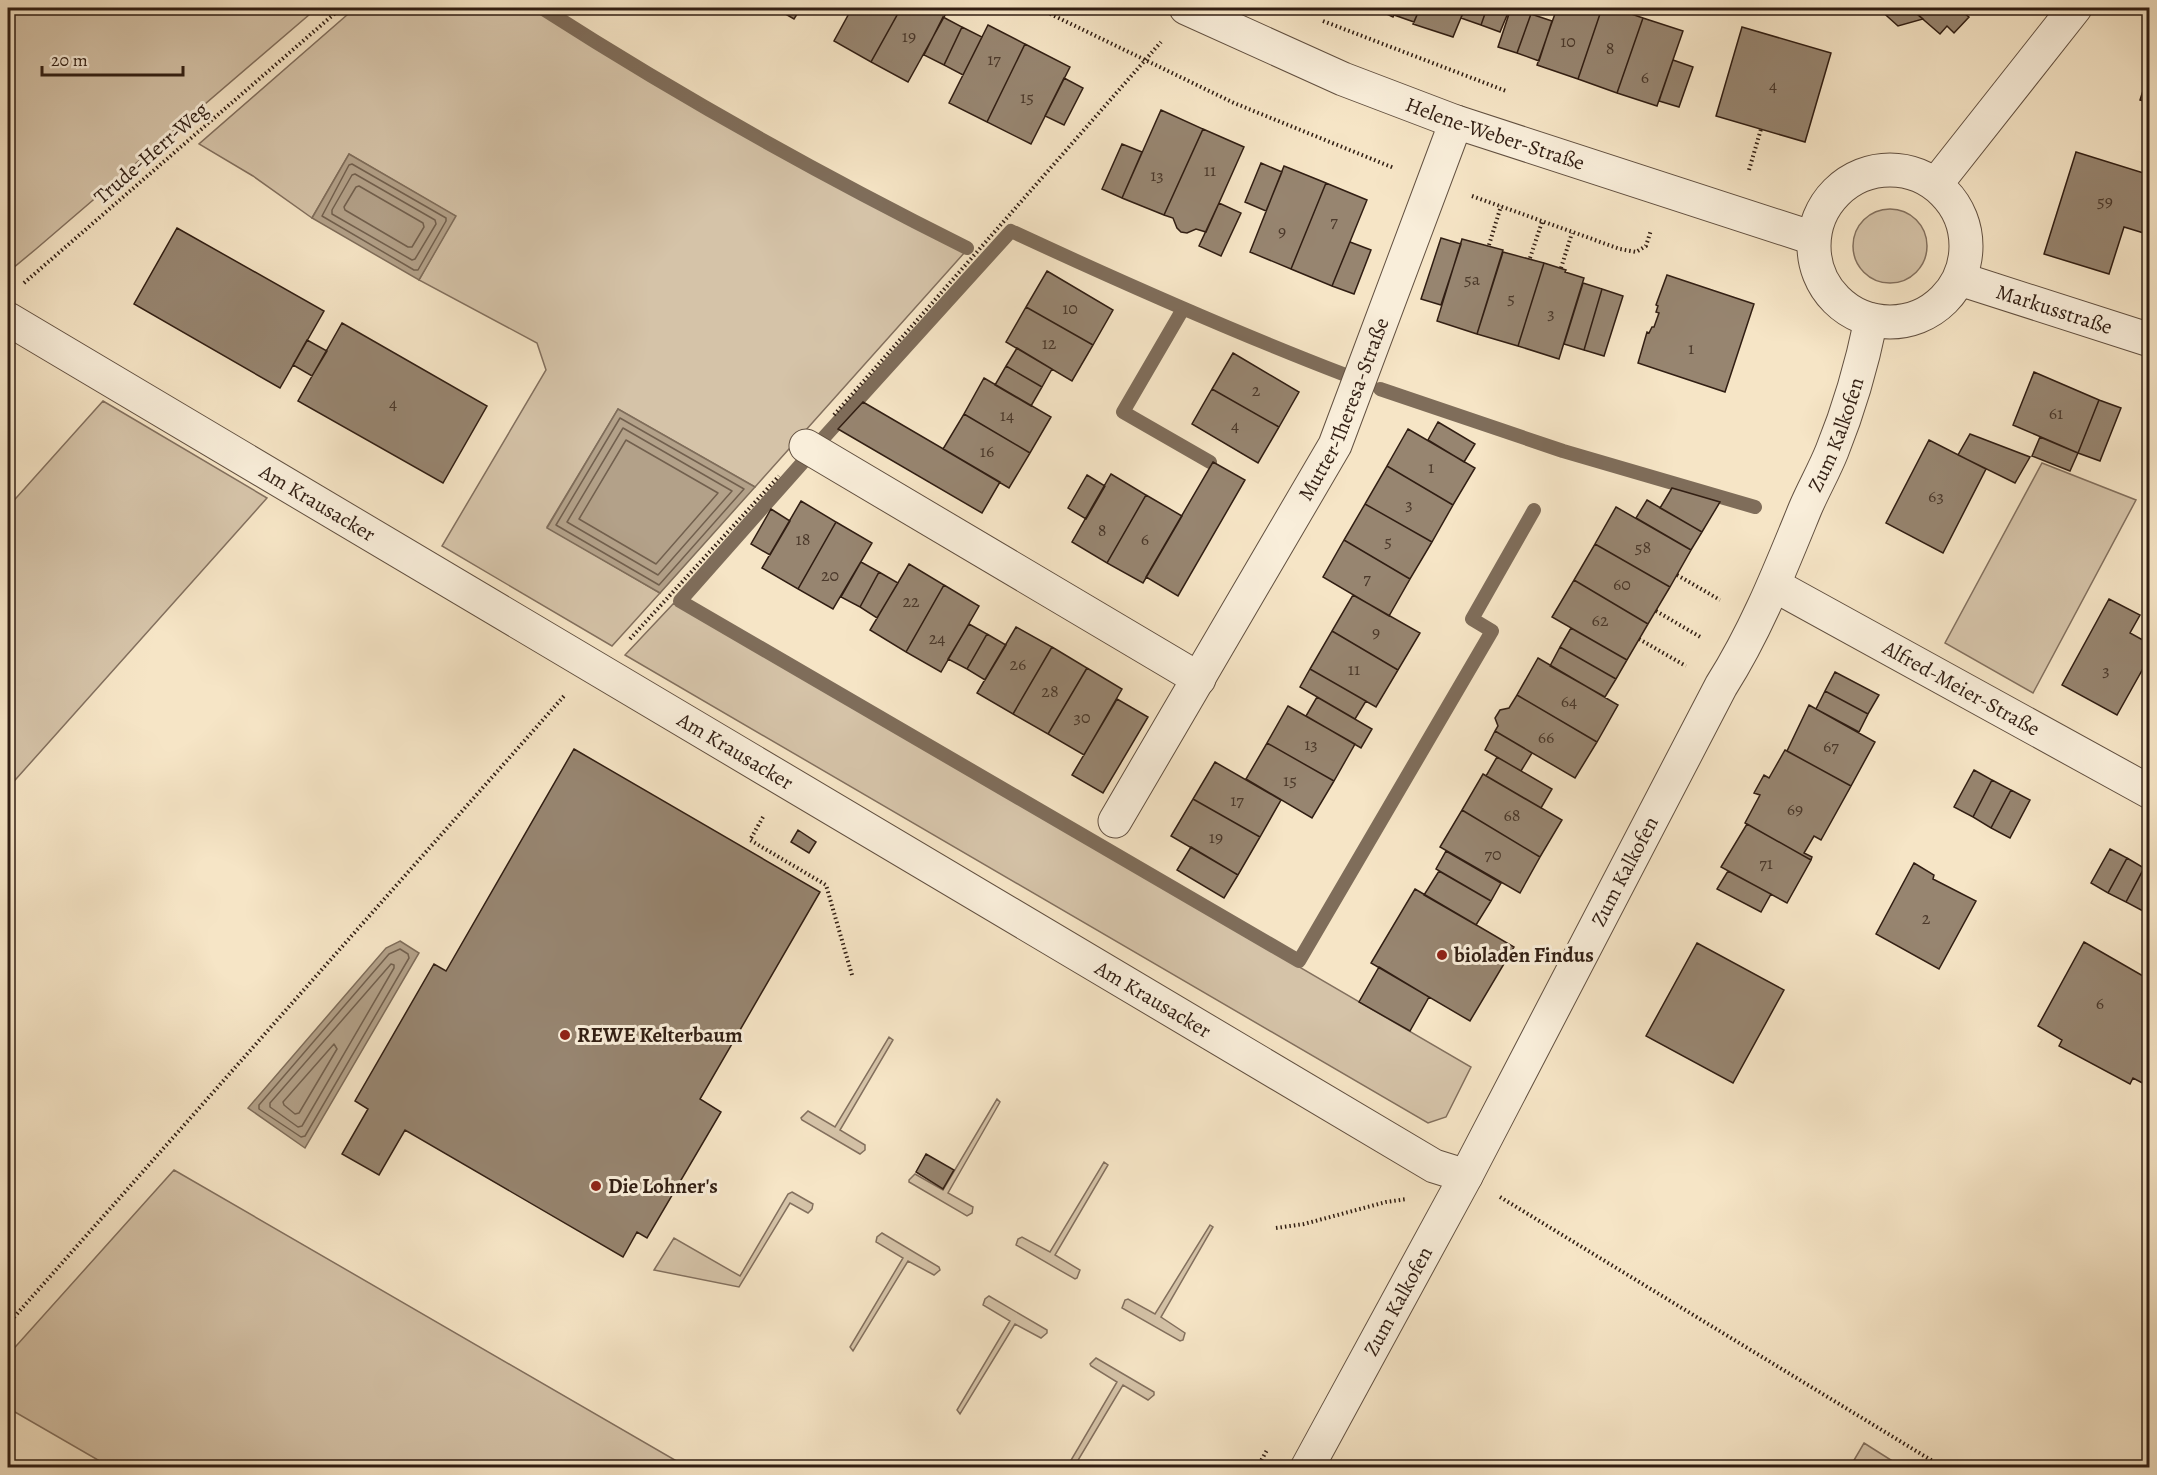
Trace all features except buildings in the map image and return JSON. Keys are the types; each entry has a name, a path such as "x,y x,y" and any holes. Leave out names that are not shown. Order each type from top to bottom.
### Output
{"street":[{"path":"1936,184 2075,8"},
{"name":"Helene-Weber-Straße","path":"1206,12 1343,80 1456,123 1813,238"},
{"name":"Mutter-Theresa-Straße","path":"1115,821 1335,445 1456,123"},
{"path":"1885,169 1912,172 1936,184 1954,204 1965,228 1967,254 1960,279 1944,301 1922,316 1896,322 1871,320 1845,308 1826,289 1815,264 1813,238 1820,212 1837,190 1859,175 1885,169"},
{"name":"Markusstraße","path":"1960,279 2150,340"},
{"name":"Am Krausacker","path":"8,319 1434,1166 1466,1176"},
{"name":"Zum Kalkofen","path":"1307,1467 1466,1176 1721,686 1738,659 1774,585 1832,452 1855,384 1871,320"},
{"path":"806,446 1199,679"},
{"name":"Alfred-Meier-Straße","path":"1774,585 2150,792"}],"path":[{"name":"Trude-Herr-Weg","path":"19,287 341,8"},
{"path":"8,1324 590,666 616,654 806,446 1064,154 1206,12"},
{"path":"1749,170 1761,129"},
{"path":"1489,245 1501,206"},
{"path":"1530,258 1542,222"},
{"path":"1561,268 1572,233"},
{"path":"1677,574 1756,621"},
{"path":"1656,611 1738,659"},
{"path":"1640,639 1721,686"},
{"path":"783,779 750,840 826,885 852,975"},
{"path":"1466,1176 1944,1467"},
{"path":"1276,1228 1304,1224 1386,1202 1411,1200"}],"shaded area":[{"path":"8,8 317,8 36,249 13,268 8,269"},
{"path":"355,8 535,8 793,163 965,252 755,487 618,409 547,527 660,593 612,646 442,546 546,370 537,343 419,280 455,216 349,154 312,218 253,176 199,144"},
{"path":"1890,209 1904,212 1916,220 1924,232 1927,246 1924,260 1916,272 1904,280 1890,283 1876,280 1864,272 1856,260 1853,246 1856,232 1864,220 1876,212"},
{"path":"103,401 267,498 8,788 8,507"},
{"path":"2042,463 2136,500 2033,693 1945,643"},
{"path":"674,603 1471,1067 1446,1117 1428,1123 625,655"},
{"path":"889,1037 893,1040 840,1130 865,1145 865,1150 860,1154 801,1118 808,1111 835,1127"},
{"path":"997,1099 1000,1102 948,1193 973,1207 972,1213 967,1216 909,1182 915,1174 943,1190"},
{"path":"1104,1162 1108,1165 1055,1255 1080,1270 1077,1278 1075,1279 1016,1245 1018,1239 1022,1237 1050,1252"},
{"path":"174,1170 687,1467 110,1467 8,1408 8,1355"},
{"path":"792,1192 813,1204 812,1209 808,1213 790,1203 739,1287 654,1270 674,1238 740,1276 788,1194"},
{"path":"1210,1225 1213,1227 1161,1317 1185,1333 1183,1340 1180,1341 1122,1308 1125,1300 1128,1299 1155,1314"},
{"path":"882,1233 939,1267 940,1270 934,1275 908,1261 853,1351 850,1347 903,1258 876,1242 877,1237"},
{"path":"989,1296 1047,1330 1047,1333 1041,1338 1015,1324 960,1414 957,1410 1010,1321 983,1305"},
{"path":"1096,1358 1154,1392 1154,1395 1148,1400 1123,1385 1074,1467 1067,1467 1117,1382 1091,1366 1090,1364"},
{"path":"1864,1443 1902,1467 1850,1467"}],"water":[{"path":"349,154 456,216 419,280 312,218"},
{"path":"618,409 755,487 660,593 547,528"},
{"path":"400,941 419,953 305,1148 248,1108 386,948"}],"waterway":[{"path":"542,8 751,134 967,248"},
{"path":"818,444 1011,231 1176,306 1343,374"},
{"path":"1183,309 1123,412 1210,462"},
{"path":"1380,389 1563,451 1755,507"},
{"path":"804,461 680,601 1299,961 1492,631 1472,619 1534,510"}],"place":[{"name":"bioladen Findus","path":"1442,955"},
{"name":"REWE Kelterbaum","path":"565,1035"},
{"name":"Die Lohner's","path":"596,1186"}]}
